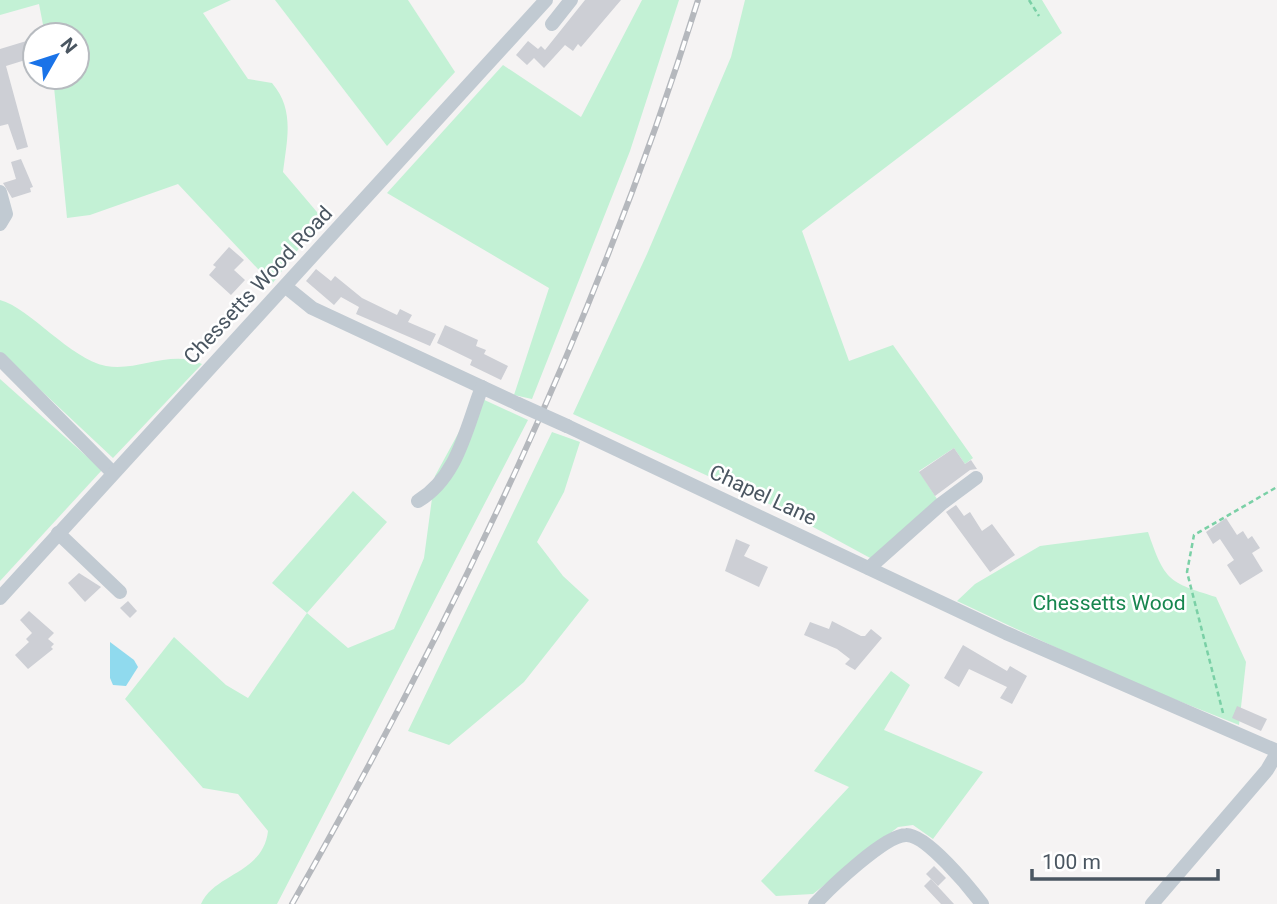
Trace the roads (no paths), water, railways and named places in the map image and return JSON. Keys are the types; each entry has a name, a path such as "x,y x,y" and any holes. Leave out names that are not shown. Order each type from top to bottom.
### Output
{"street":[{"name":"Chessetts Wood Road","path":"0,598 546,0"},
{"path":"552,24 571,0"},
{"path":"0,192 6,214 0,224"},
{"name":"Chapel Lane","path":"286,287 312,308 1018,639 1277,752"},
{"path":"0,359 113,472"},
{"path":"418,501 442,483 453,467 482,387"},
{"path":"869,568 941,504 976,478"},
{"path":"58,533 120,593"},
{"path":"1152,904 1267,770 1277,752"},
{"path":"815,904 890,840 907,835 920,840 935,852 982,904"}],"water":[{"path":"110,642 134,660 138,667 126,686 113,685 110,678"}],"railway":[{"path":"292,904 411,686 519,463 616,234 659,118 698,0"}],"park label":[{"name":"Chessetts Wood","path":"1109,603"}]}
